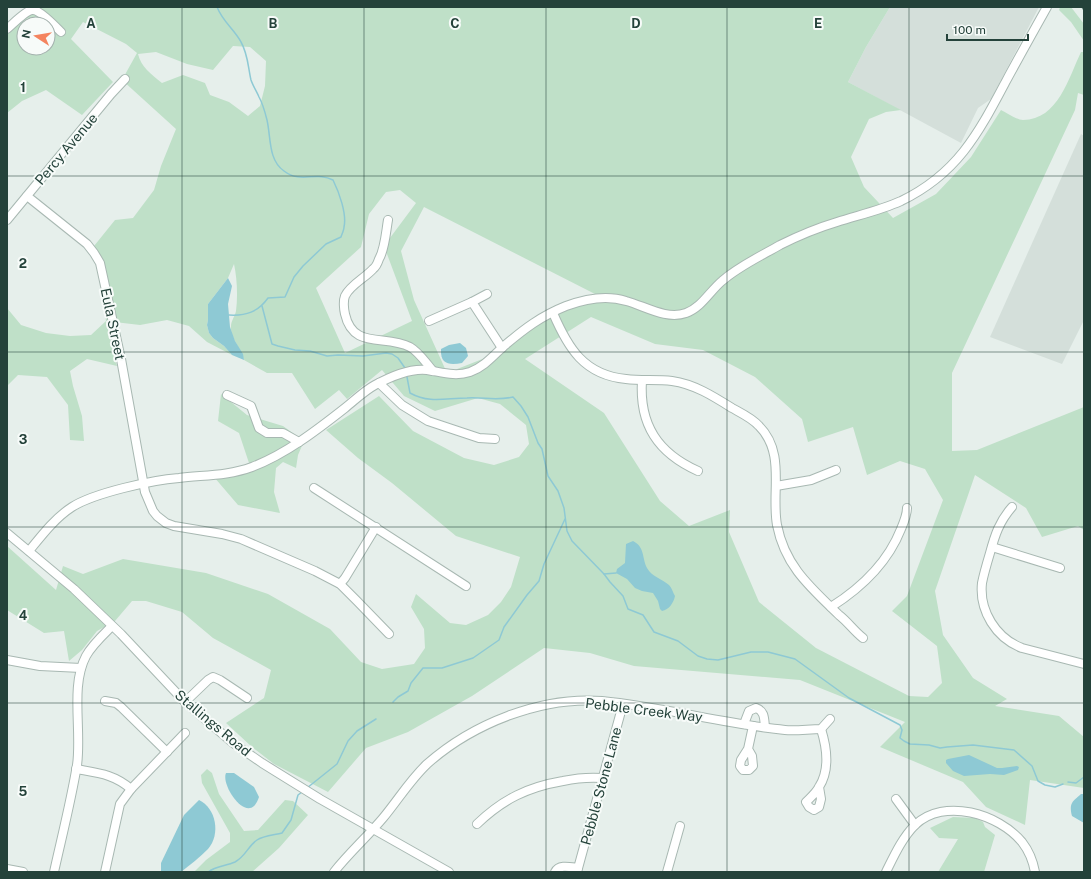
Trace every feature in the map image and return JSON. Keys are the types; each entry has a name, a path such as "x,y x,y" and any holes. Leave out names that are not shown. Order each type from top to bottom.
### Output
{"street":[{"path":"29,551 50,526 73,506 94,498 144,484 175,478 220,474 243,470 277,456 299,442 363,393 390,377 411,370 455,374 470,372 485,364 529,325 577,302 606,298 625,301 667,314 676,315 686,313 697,307 717,285 728,276 782,244 822,227 891,206 921,189 952,165 974,139 1047,7"},
{"path":"7,29 17,20 33,10 38,11 61,32"},
{"name":"Percy Avenue","path":"7,220 125,79"},
{"name":"Eula Street","path":"27,196 87,244 100,264 121,359 146,497 157,516 166,523 241,539 315,571 340,584 388,634"},
{"path":"388,220 381,257 374,269 358,281 344,297 344,310 347,322 352,331 362,337 396,342 411,348 424,359 433,371"},
{"path":"430,321 487,294"},
{"path":"472,302 502,348"},
{"path":"552,313 557,325 578,357 598,372 627,379 672,381 693,386 714,396 754,422 765,433 772,448 776,465 777,523 785,552 792,566 801,577 853,630 863,638"},
{"path":"642,380 641,393 643,410 647,423 654,436 661,446 672,456 685,465 698,471"},
{"path":"379,383 402,405 428,421 479,438 495,439"},
{"path":"227,395 251,406 259,428 266,433 283,433 299,442"},
{"path":"776,486 811,480 836,470"},
{"path":"314,488 466,586"},
{"path":"1012,507 999,526 984,575 982,592 986,612 993,626 1006,639 1020,647 1084,664"},
{"path":"831,607 866,579 883,562 898,537 908,508"},
{"path":"340,584 376,527"},
{"name":"Stallings Road","path":"7,533 74,589 186,702 233,743 320,799 449,872"},
{"path":"992,547 1060,568"},
{"path":"54,872 76,769 78,750 79,676 86,656 92,647 112,626"},
{"path":"7,660 40,666 81,668"},
{"path":"186,702 212,677 220,680 247,698"},
{"path":"104,701 121,707 167,752"},
{"name":"Pebble Creek Way","path":"334,872 351,851 383,819 411,781 426,765 443,752 489,723 528,709 546,705 601,701 749,725 791,730 821,729"},
{"name":"Pebble Stone Lane","path":"555,872 556,869 560,867 577,870 623,704"},
{"path":"748,749 749,711 756,708 761,710 764,714 765,727"},
{"path":"819,787 824,773 826,758 826,748 821,729 830,719"},
{"path":"105,872 120,804 131,789 185,733"},
{"path":"76,769 112,777 120,780 131,789"},
{"path":"477,824 499,806 532,788 570,779 593,777 603,778"},
{"path":"896,799 916,825"},
{"path":"886,872 898,848 916,825 928,817 946,812 966,812 987,818 1009,829 1021,841 1030,855 1035,872"},
{"path":"667,872 680,826"},
{"path":"7,868 23,872"}],"shaded area":[{"path":"890,7 1039,7 991,99 978,108 961,143 848,82 866,47"},
{"path":"1081,134 1084,136 1084,320 1062,364 990,337"}],"green space":[{"path":"31,7 890,7 866,47 848,82 901,110 886,112 869,119 851,157 864,187 893,218 936,194 971,157 1001,110 1021,120 1035,118 1045,113 1054,105 1061,95 1067,85 1081,52 1084,52 1084,95 1078,93 1075,110 952,373 952,451 977,450 1084,407 1084,530 1078,526 1042,537 1026,508 975,475 935,591 943,635 973,678 1007,699 995,706 1059,716 1084,737 1084,788 1030,780 1025,825 986,807 963,782 880,747 905,722 800,680 634,666 590,653 544,648 472,696 408,732 366,748 328,792 274,764 252,747 226,723 264,698 271,670 213,638 182,612 146,601 132,601 115,621 97,631 82,650 69,661 64,631 44,633 7,610 7,546 56,590 63,566 83,574 123,559 206,573 268,594 330,629 361,662 382,669 414,664 425,648 424,629 411,607 416,594 450,623 466,625 488,615 501,602 511,587 520,557 456,536 392,483 358,458 326,430 379,396 413,431 464,458 494,465 519,457 529,444 526,425 500,404 478,398 435,411 404,396 382,370 347,399 339,390 315,409 292,373 267,373 244,360 231,330 236,311 237,299 234,264 228,278 208,304 207,325 209,333 213,338 224,346 232,355 207,342 189,326 167,320 140,325 106,321 98,267 90,251 115,220 133,218 154,190 161,166 176,129 122,80 137,53 126,44 83,22 71,39 113,82 82,115 46,90 22,101 7,113 7,31 16,22 16,56 56,56 56,16 22,16","holes":["233,46 250,47 266,61 265,86 260,106 248,116 229,102 210,95 205,83 183,75 162,83 144,67 138,54 156,52 187,64 213,70","400,190 416,203 384,246 412,321 345,353 316,288 361,247 369,214 386,192","424,207 595,295 556,310 525,325 485,358 447,373 414,300 401,251","591,317 655,344 703,350 755,377 802,419 808,442 853,427 867,475 900,461 925,469 943,500 907,596 892,611 937,646 942,683 928,697 909,696 816,648 759,602 729,532 730,510 689,526 660,501 604,413 525,359"]},
{"path":"1060,7 1071,7 1084,24 1084,41 1071,22 1059,10"},
{"path":"7,308 21,325 46,333 70,336 91,335 106,321 117,366 87,359 70,371 82,416 84,441 70,440 68,405 47,377 18,375 7,386"},
{"path":"221,394 247,415 283,426 304,441 298,455 296,468 283,462 276,468 274,492 280,513 238,505 214,477 249,463 239,433 218,421"},
{"path":"207,769 212,773 219,794 244,831 258,830 285,800 293,801 308,815 279,848 252,872 194,872 206,860 230,842 230,833 202,783 201,775"},
{"path":"953,817 975,818 983,822 985,827 995,835 984,872 938,872 958,839 939,838 930,828"}],"water":[{"path":"228,278 232,286 228,304 230,327 235,341 243,354 244,360 232,355 224,346 213,338 209,333 207,325 208,304"},
{"path":"460,343 466,348 468,356 462,363 450,364 444,361 441,354 441,349 449,345"},
{"path":"633,541 640,546 645,564 649,571 669,585 675,596 674,601 665,610 662,611 660,609 658,601 653,593 635,588 627,579 616,573 617,569 625,563 626,544"},
{"path":"969,755 997,768 1019,767 1018,770 1004,775 990,774 964,776 953,771 946,763 946,760 948,759"},
{"path":"226,773 234,773 254,787 259,797 254,806 249,808 244,807 234,798 229,791 225,778"},
{"path":"1081,794 1084,794 1084,823 1072,816 1071,812 1072,803"},
{"path":"199,800 205,804 213,815 215,829 212,843 205,852 181,872 161,872 161,863 184,815"}],"waterway":[{"path":"217,7 222,17 238,37 245,51 251,80 262,102 275,161 284,171 296,177 321,177 333,180 342,203 345,222 341,237 326,244 303,266 294,277 285,297 268,298 256,310 241,315 229,315"},
{"path":"262,306 272,344 295,350 310,351 327,356 392,354 398,358 405,368"},
{"path":"407,377 410,393 424,398 438,400 459,398 496,399 513,397 528,417 538,443 542,449 548,476 558,491 564,508 567,531 572,541 623,596 628,609 643,615 654,632 678,641 698,656 707,659 718,660 751,652 768,652 795,659 849,698 900,725 902,730 900,738 910,744 929,745 940,748 973,745 1014,750 1032,766 1038,781 1045,785 1055,787 1063,784"},
{"path":"393,702 408,691 411,683 423,668 442,668 473,658 499,640 504,627 539,581 544,564 565,519"},
{"path":"604,574 616,573"},
{"path":"307,788 337,764 348,741 357,731 376,719"},
{"path":"1068,782 1076,783 1084,777"},
{"path":"208,872 214,868 239,860 254,842 259,839 282,833 291,820 298,795 302,792"}]}
